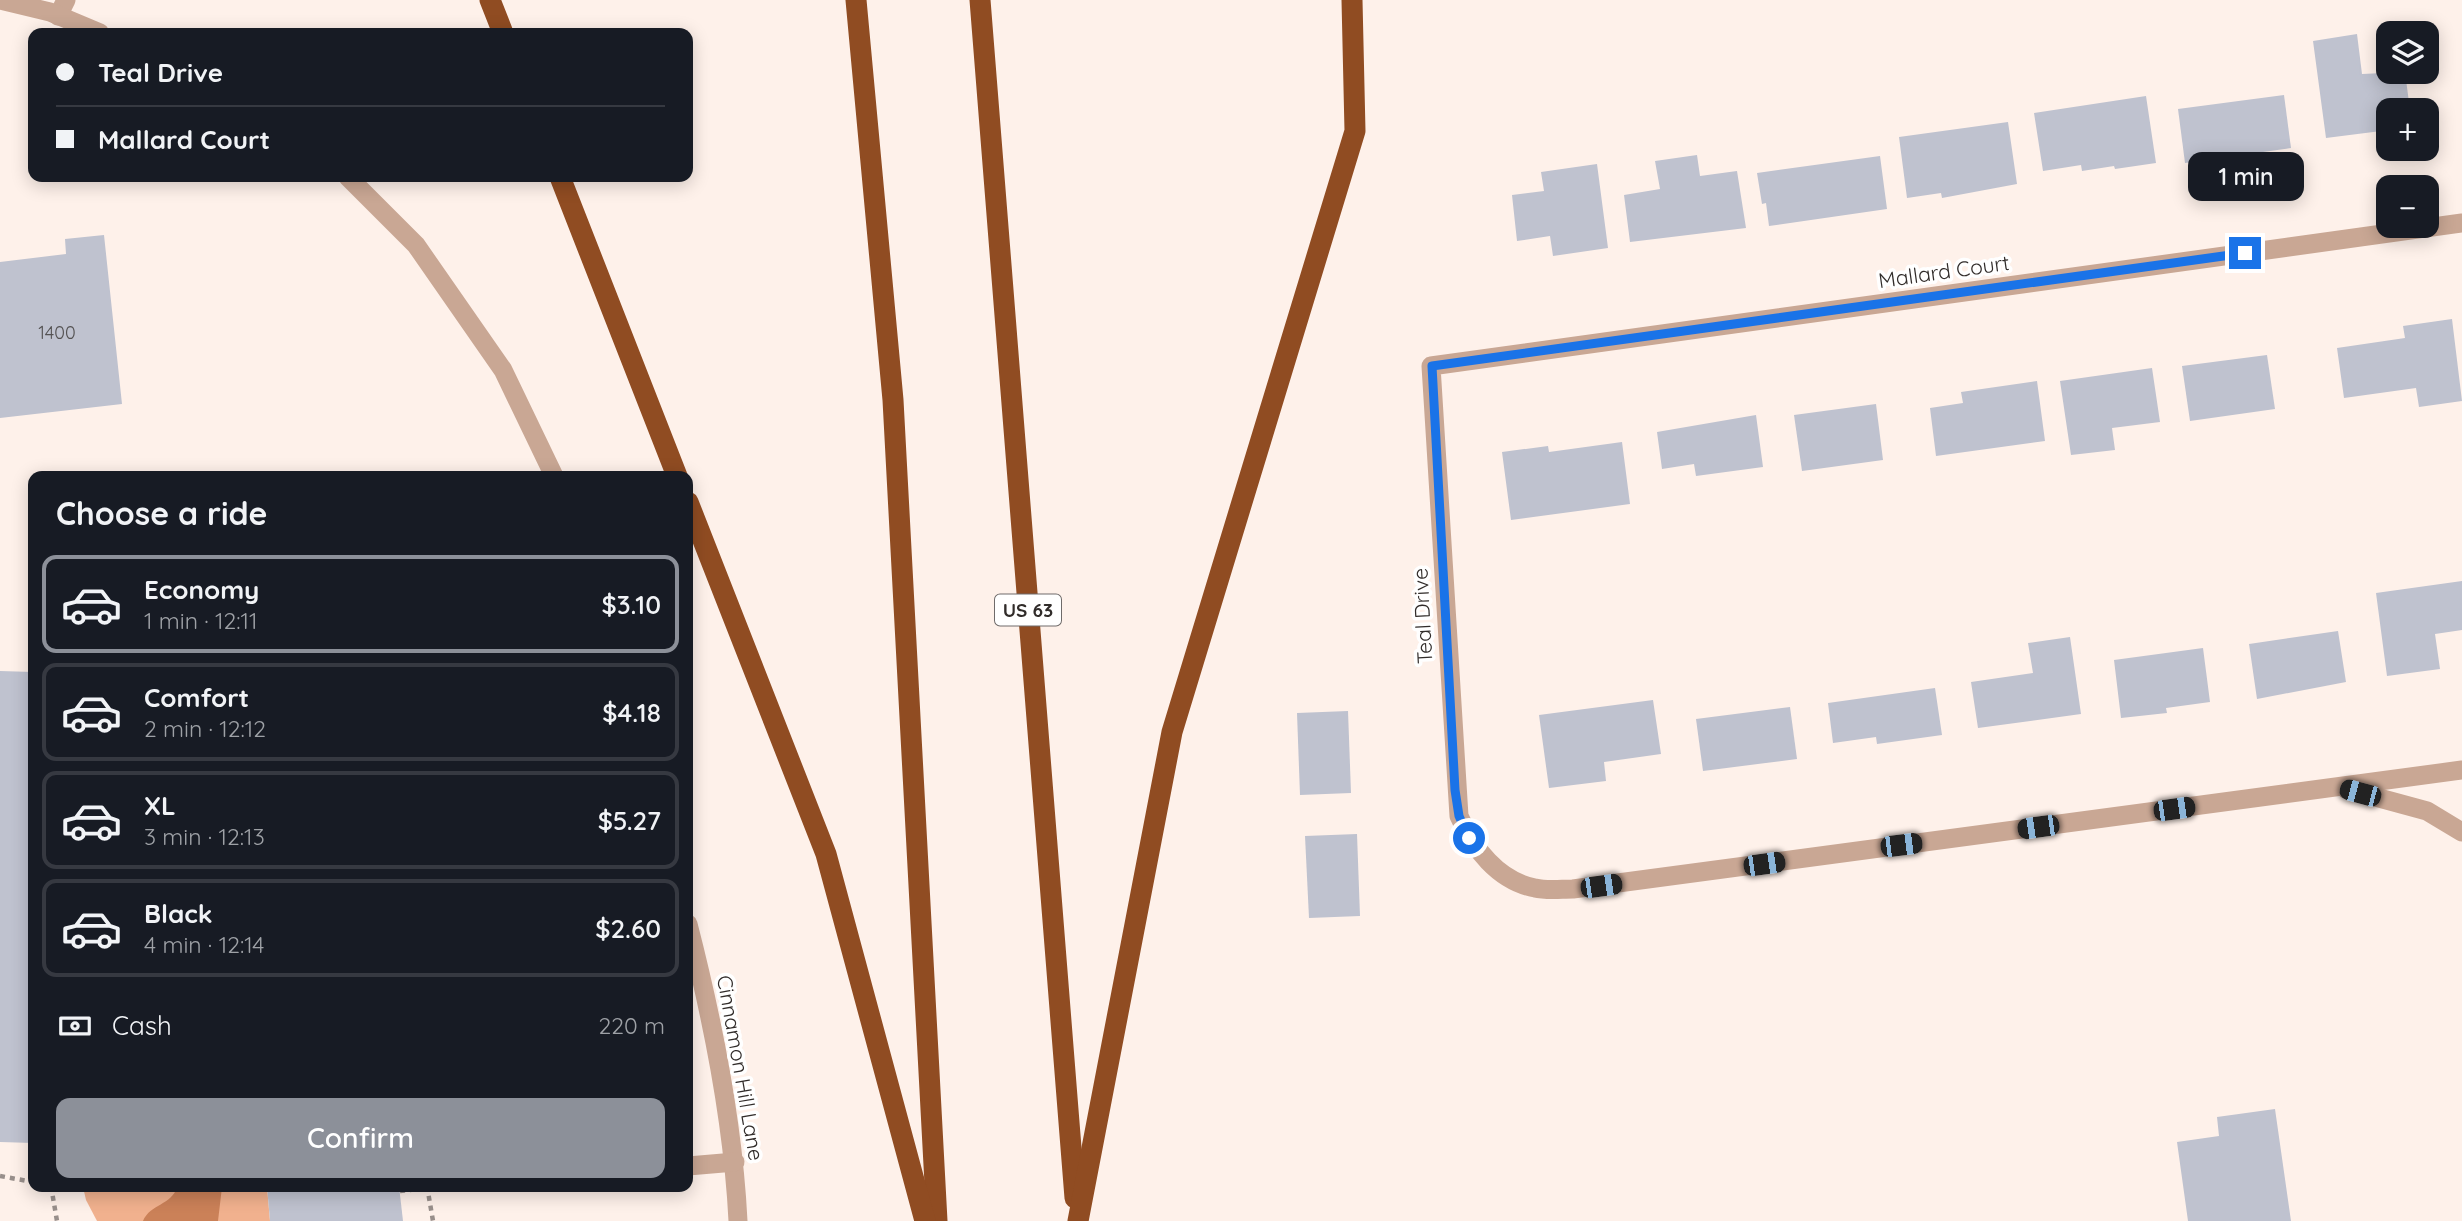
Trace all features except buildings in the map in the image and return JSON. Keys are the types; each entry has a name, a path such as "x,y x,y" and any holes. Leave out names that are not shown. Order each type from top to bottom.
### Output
{"highway":[{"path":"490,0 501,28"},
{"path":"856,0 894,400 937,1221"},
{"name":"US 63","path":"981,0 1077,1221"},
{"path":"1077,1221 1172,732 1356,131 1352,0"},
{"path":"562,182 675,471"},
{"path":"693,515 826,854 925,1221"}],"street":[{"path":"0,1 62,8 92,28"},
{"path":"353,182 416,245 503,370 552,471"},
{"name":"Mallard Court","path":"1432,366 2462,223"},
{"name":"Teal Drive","path":"1432,366 1455,790 1459,816 1469,838 1483,856 1504,875 1534,888 1573,889 2462,770"},
{"path":"2338,787 2427,811 2462,832"},
{"name":"Cinnamon Hill Lane","path":"693,944 707,998 735,1162 738,1221"},
{"path":"693,1166 735,1162"}],"path":[{"path":"0,1176 28,1181"},
{"path":"52,1192 57,1221"},
{"path":"428,1192 433,1221"}],"shaded area":[{"path":"84,1192 267,1192 270,1221 97,1221"},
{"path":"221,1192 218,1221 143,1221 146,1215 174,1193"}],"route":[{"path":"1469,838 1459,816 1455,790 1432,366 2245,253"}]}
